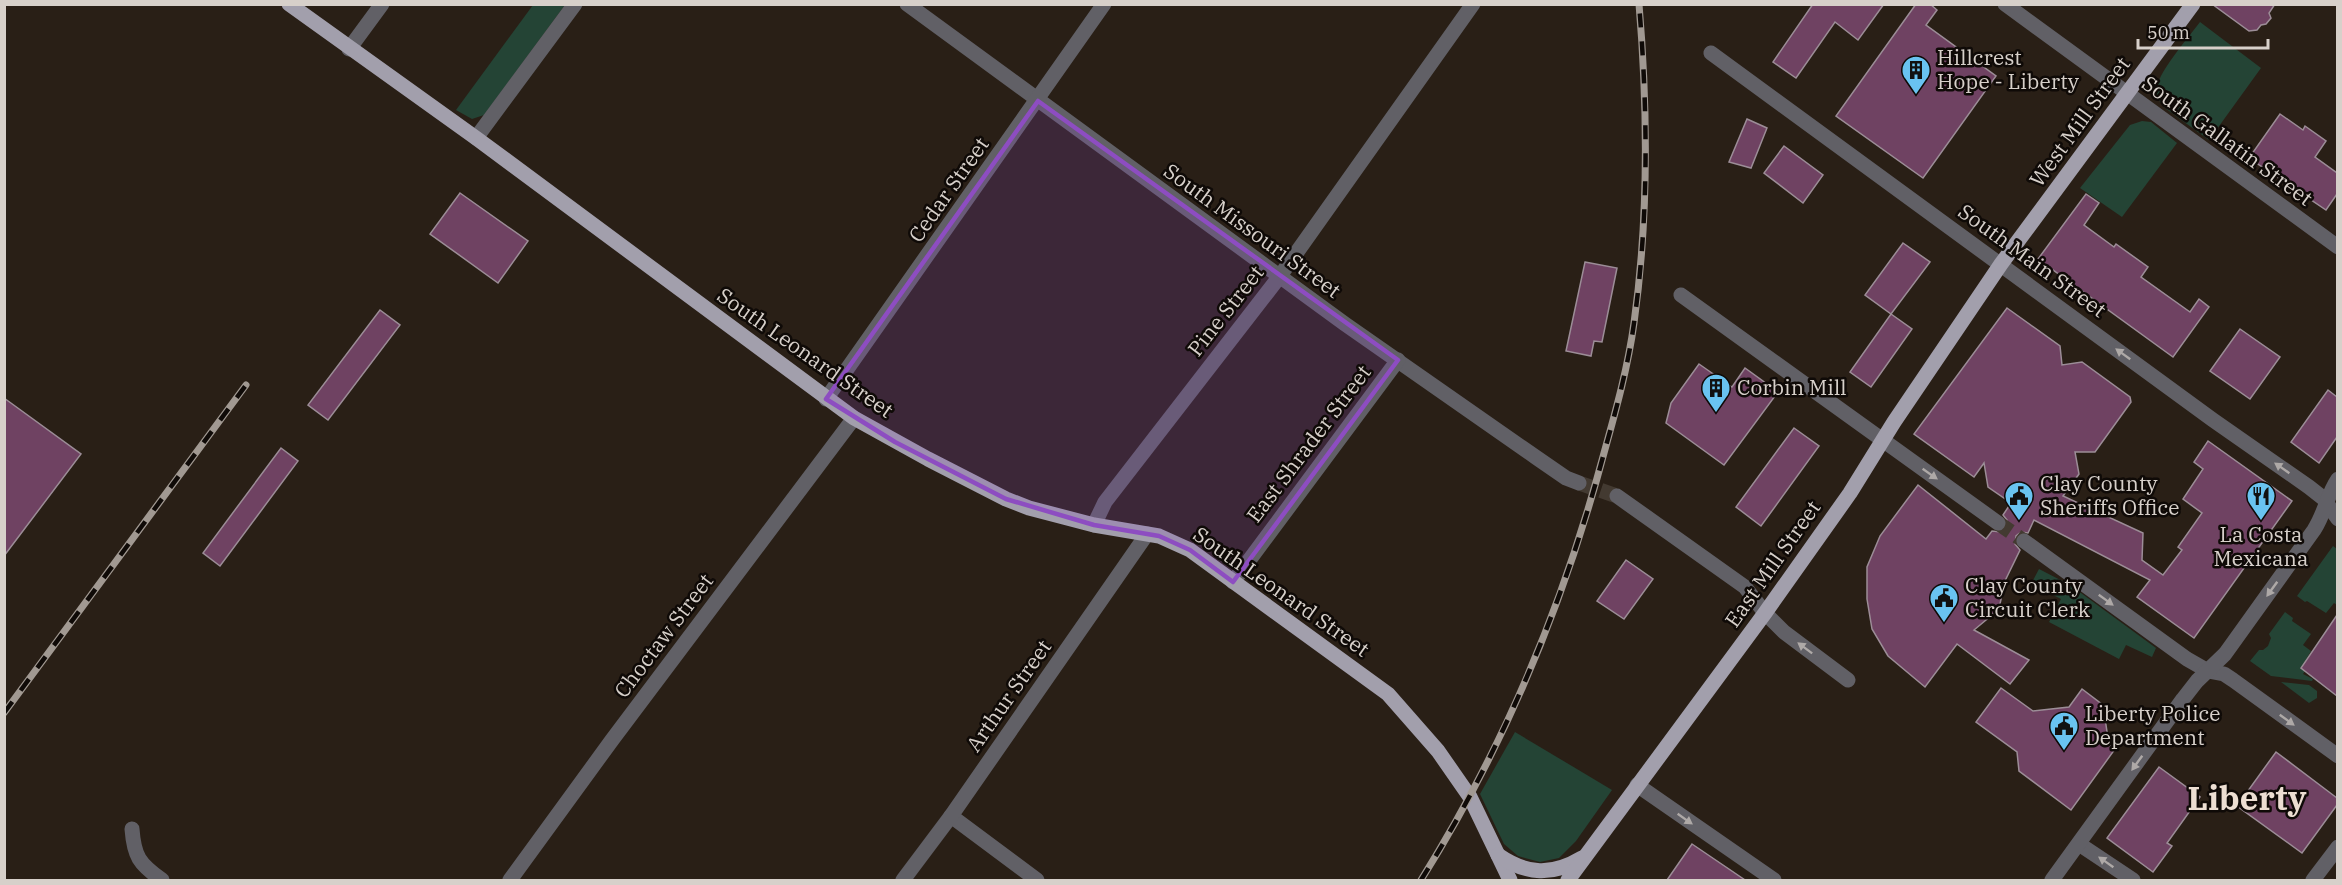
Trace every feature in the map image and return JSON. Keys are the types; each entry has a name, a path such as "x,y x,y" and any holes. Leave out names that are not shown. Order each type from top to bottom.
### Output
{"main road":[{"name":"South Leonard Street","path":"289,4 476,138 854,418 1006,499 1029,508 1094,525 1148,534 1177,543 1233,582 1388,694 1438,751 1470,797 1510,880"},
{"name":"West Mill Street","path":"2001,264 2193,4"},
{"name":"East Mill Street","path":"1568,880 1765,613 1850,493 1882,441 2001,264"},
{"path":"1497,854 1518,867 1542,871 1566,867 1587,855"}],"street":[{"path":"349,49 382,4"},
{"path":"476,138 575,4"},
{"name":"South Missouri Street","path":"907,4 1280,276 1537,458 1566,478 1579,483"},
{"name":"Cedar Street","path":"826,399 1038,101 1104,4"},
{"name":"Pine Street","path":"1094,525 1105,502 1280,276 1473,4"},
{"name":"South Gallatin Street","path":"2005,4 2337,247"},
{"name":"South Main Street","path":"1711,53 2213,420 2309,487 2328,504 2337,519"},
{"path":"1681,295 1998,523"},
{"name":"East Shrader Street","path":"1233,582 1398,360"},
{"name":"Choctaw Street","path":"510,880 854,418"},
{"path":"2052,880 2197,681 2225,654 2310,536 2328,504 2329,494 2337,479"},
{"path":"1617,496 1745,587 1765,613 1784,632 1848,680"},
{"name":"Arthur Street","path":"903,880 951,816 1148,534"},
{"path":"2024,541 2187,659 2208,671 2233,680 2337,756"},
{"path":"1637,785 1774,880"},
{"path":"951,816 1037,880"},
{"path":"132,829 134,850 148,870 162,880"},
{"path":"2079,844 2133,880"},
{"path":"2313,880 2337,847"}],"highlighted area":[{"path":"1038,101 1398,360 1233,582 1190,550 1159,536 1094,525 1006,499 895,442 826,399"}],"green space":[{"path":"533,5 565,5 484,115 472,119 456,110"},
{"path":"2200,22 2261,68 2209,140 2165,108 2156,92 2157,84 2167,66"},
{"path":"2142,121 2151,122 2177,143 2122,217 2080,188 2130,125"},
{"path":"2333,546 2337,549 2337,605 2334,603 2326,613 2297,596"},
{"path":"2039,569 2070,585 2156,648 2152,657 2126,645 2119,659 2049,622 2061,599 2031,584"},
{"path":"2285,612 2293,618 2292,621 2311,634 2303,645 2311,651 2301,668 2305,671 2303,674 2313,679 2312,681 2271,676 2250,661 2259,650 2268,646 2271,638 2269,634"},
{"path":"2281,682 2309,685 2317,691 2317,698 2309,703"},
{"path":"1515,732 1612,790 1576,841 1559,858 1540,862 1518,856 1504,844 1480,794"}],"building":[{"path":"1813,4 1884,4 1858,40 1835,22 1796,78 1773,62"},
{"name":"Hillcrest Hope - Liberty","path":"1916,4 1930,4 1937,10 1926,25 1996,76 1923,178 1836,116"},
{"path":"2212,4 2275,4 2269,13 2271,18 2266,24 2261,25 2257,30 2249,31"},
{"path":"2280,114 2303,130 2305,126 2326,141 2315,157 2337,173 2337,194 2326,210 2249,158"},
{"path":"1747,119 1767,128 1751,168 1729,162"},
{"path":"1784,146 1823,175 1803,203 1764,173"},
{"path":"460,193 528,241 498,283 430,234"},
{"path":"2086,194 2099,203 2084,225 2114,247 2116,244 2148,267 2141,277 2190,312 2199,299 2209,307 2173,357 2038,259"},
{"path":"1903,243 1930,262 1891,314 1865,295"},
{"path":"1585,262 1617,268 1602,342 1594,341 1591,356 1566,351"},
{"path":"2007,308 2060,346 2062,365 2082,362 2130,397 2131,402 2095,452 2075,452 2079,474 2063,496 2143,533 2142,560 2163,575 2182,550 2178,547 2202,513 2183,499 2203,469 2194,462 2208,441 2292,501 2194,638 2137,597 2150,580 2034,520 2028,533 2021,532 2016,536 2015,544 2020,550 2002,587 2000,604 1992,615 1974,630 2029,660 2010,684 1957,644 1925,687 1888,656 1872,629 1867,599 1867,567 1880,536 1918,485 1986,539 1992,531 2001,532 2006,528 2007,520 2003,515 2011,503 1988,487 1984,463 1974,477 1914,434"},
{"path":"380,310 400,325 328,420 308,405"},
{"path":"1891,314 1912,329 1871,387 1850,372"},
{"path":"2240,329 2280,357 2250,399 2210,371"},
{"name":"Corbin Mill","path":"1699,364 1732,387 1745,368 1778,392 1724,465 1666,423 1671,403"},
{"path":"2328,390 2337,397 2337,437 2319,463 2291,442"},
{"path":"4,398 81,454 4,556"},
{"path":"1794,428 1819,446 1761,526 1736,507"},
{"path":"281,448 298,461 220,566 203,553"},
{"path":"1626,560 1653,579 1624,619 1597,601"},
{"path":"2337,615 2337,696 2301,668"},
{"name":"Liberty Police Department","path":"2001,688 2033,711 2069,707 2082,689 2103,705 2109,745 2115,749 2071,810 2019,771 2017,752 1976,722"},
{"path":"2276,752 2337,798 2337,805 2302,853 2237,806"},
{"path":"2159,767 2200,797 2167,843 2172,846 2153,872 2107,838"},
{"path":"1692,844 1745,880 1667,880"}],"tunnel":[{"path":"1579,483 1617,496"},
{"path":"1998,523 2024,541"}],"railway":[{"path":"1421,880 1479,779 1528,674 1570,565 1621,388 1634,323 1645,203 1644,84 1639,4"},
{"path":"4,713 246,385"}],"place":[{"name":"Hillcrest Hope - Liberty","path":"1916,96"},
{"name":"Corbin Mill","path":"1716,414"},
{"name":"Clay County Sheriffs Office","path":"2019,522"},
{"name":"La Costa Mexicana","path":"2261,522"},
{"name":"Clay County Circuit Clerk","path":"1944,624"},
{"name":"Liberty Police Department","path":"2064,752"}],"district":[{"name":"Liberty","path":"2247,798"}]}
